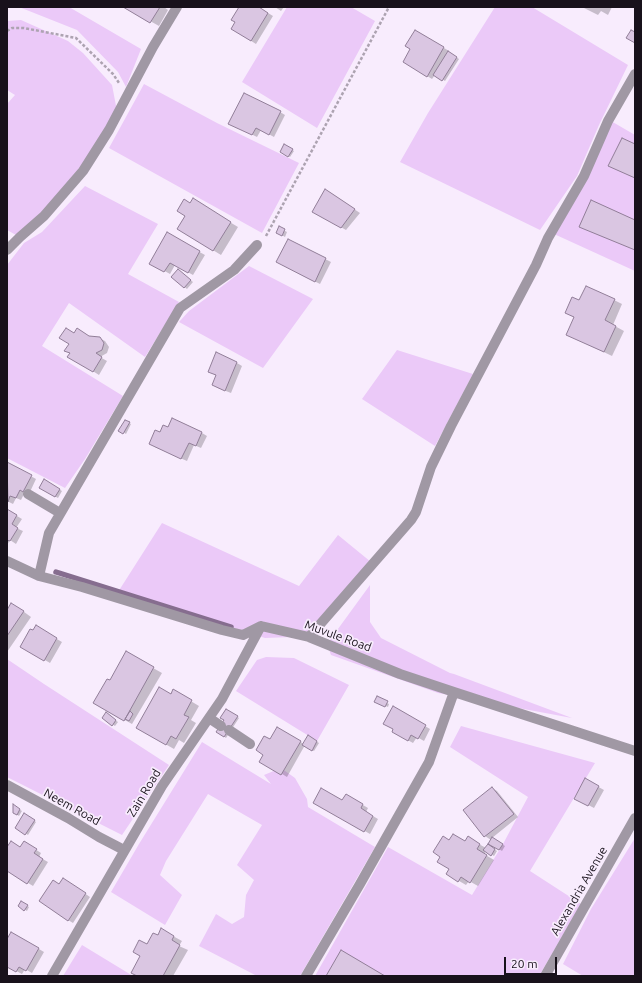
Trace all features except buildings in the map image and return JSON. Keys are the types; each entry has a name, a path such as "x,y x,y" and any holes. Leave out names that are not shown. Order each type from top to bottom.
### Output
{"street":[{"path":"7,250 44,216 83,171 109,130 153,47 177,7"},
{"path":"309,637 411,520 416,512 431,467 451,426 536,265 548,238 584,176 608,121 635,74"},
{"path":"39,576 49,533 180,308 234,270 257,245"},
{"path":"28,494 60,513"},
{"path":"7,561 39,576 82,587 243,635 261,626"},
{"name":"Muvule Road","path":"261,626 309,637 400,674 635,751"},
{"name":"Zain Road","path":"52,976 162,786 222,699 261,626"},
{"path":"306,976 364,878 429,762 454,692"},
{"path":"209,718 250,744"},
{"name":"Neem Road","path":"7,785 124,850"},
{"name":"Alexandria Avenue","path":"545,976 635,818"}],"path":[{"path":"257,245 265,238 389,7"},
{"path":"7,31 12,28 24,28 76,38 113,74 127,97"}],"shaded area":[{"path":"19,7 69,7 141,49 126,87 118,72 77,30"},
{"path":"287,7 351,7 375,21 317,128 242,82"},
{"path":"495,7 532,7 628,65 599,125 577,176 540,230 400,162 428,113"},
{"path":"21,20 68,41 83,53 112,85 117,111 77,175 43,213 16,235 7,230 7,104 15,95 7,90 7,21"},
{"path":"144,84 217,123 299,163 262,233 109,148"},
{"path":"611,121 635,135 635,271 554,234"},
{"path":"85,186 158,224 128,274 179,302 145,357 69,303 42,346 123,396 85,459 65,488 7,458 7,265 24,243 42,232"},
{"path":"249,266 313,299 263,368 179,322 189,311"},
{"path":"397,350 473,374 435,446 362,399"},
{"path":"162,523 299,586 338,535 371,562 323,628 292,637 265,638 118,592"},
{"path":"370,585 370,622 381,638 450,673 572,718 438,693 331,655 327,644"},
{"path":"266,657 294,658 349,685 317,741 236,691 257,660"},
{"path":"7,659 169,765 122,835 7,777"},
{"path":"461,726 595,763 530,871 581,904 539,976 315,976 388,847 472,895 503,844 528,797 450,747"},
{"path":"202,742 271,784 264,775 281,768 295,778 307,799 308,807 375,847 300,976 257,976 199,946 216,914 232,924 244,917 246,895 254,880 237,865 262,825 208,794 166,861 160,875 182,895 165,925 111,892"},
{"path":"635,838 635,976 583,976 563,964 591,909"},
{"path":"82,945 133,976 63,976"}],"waterway":[{"path":"56,572 231,627"}]}
